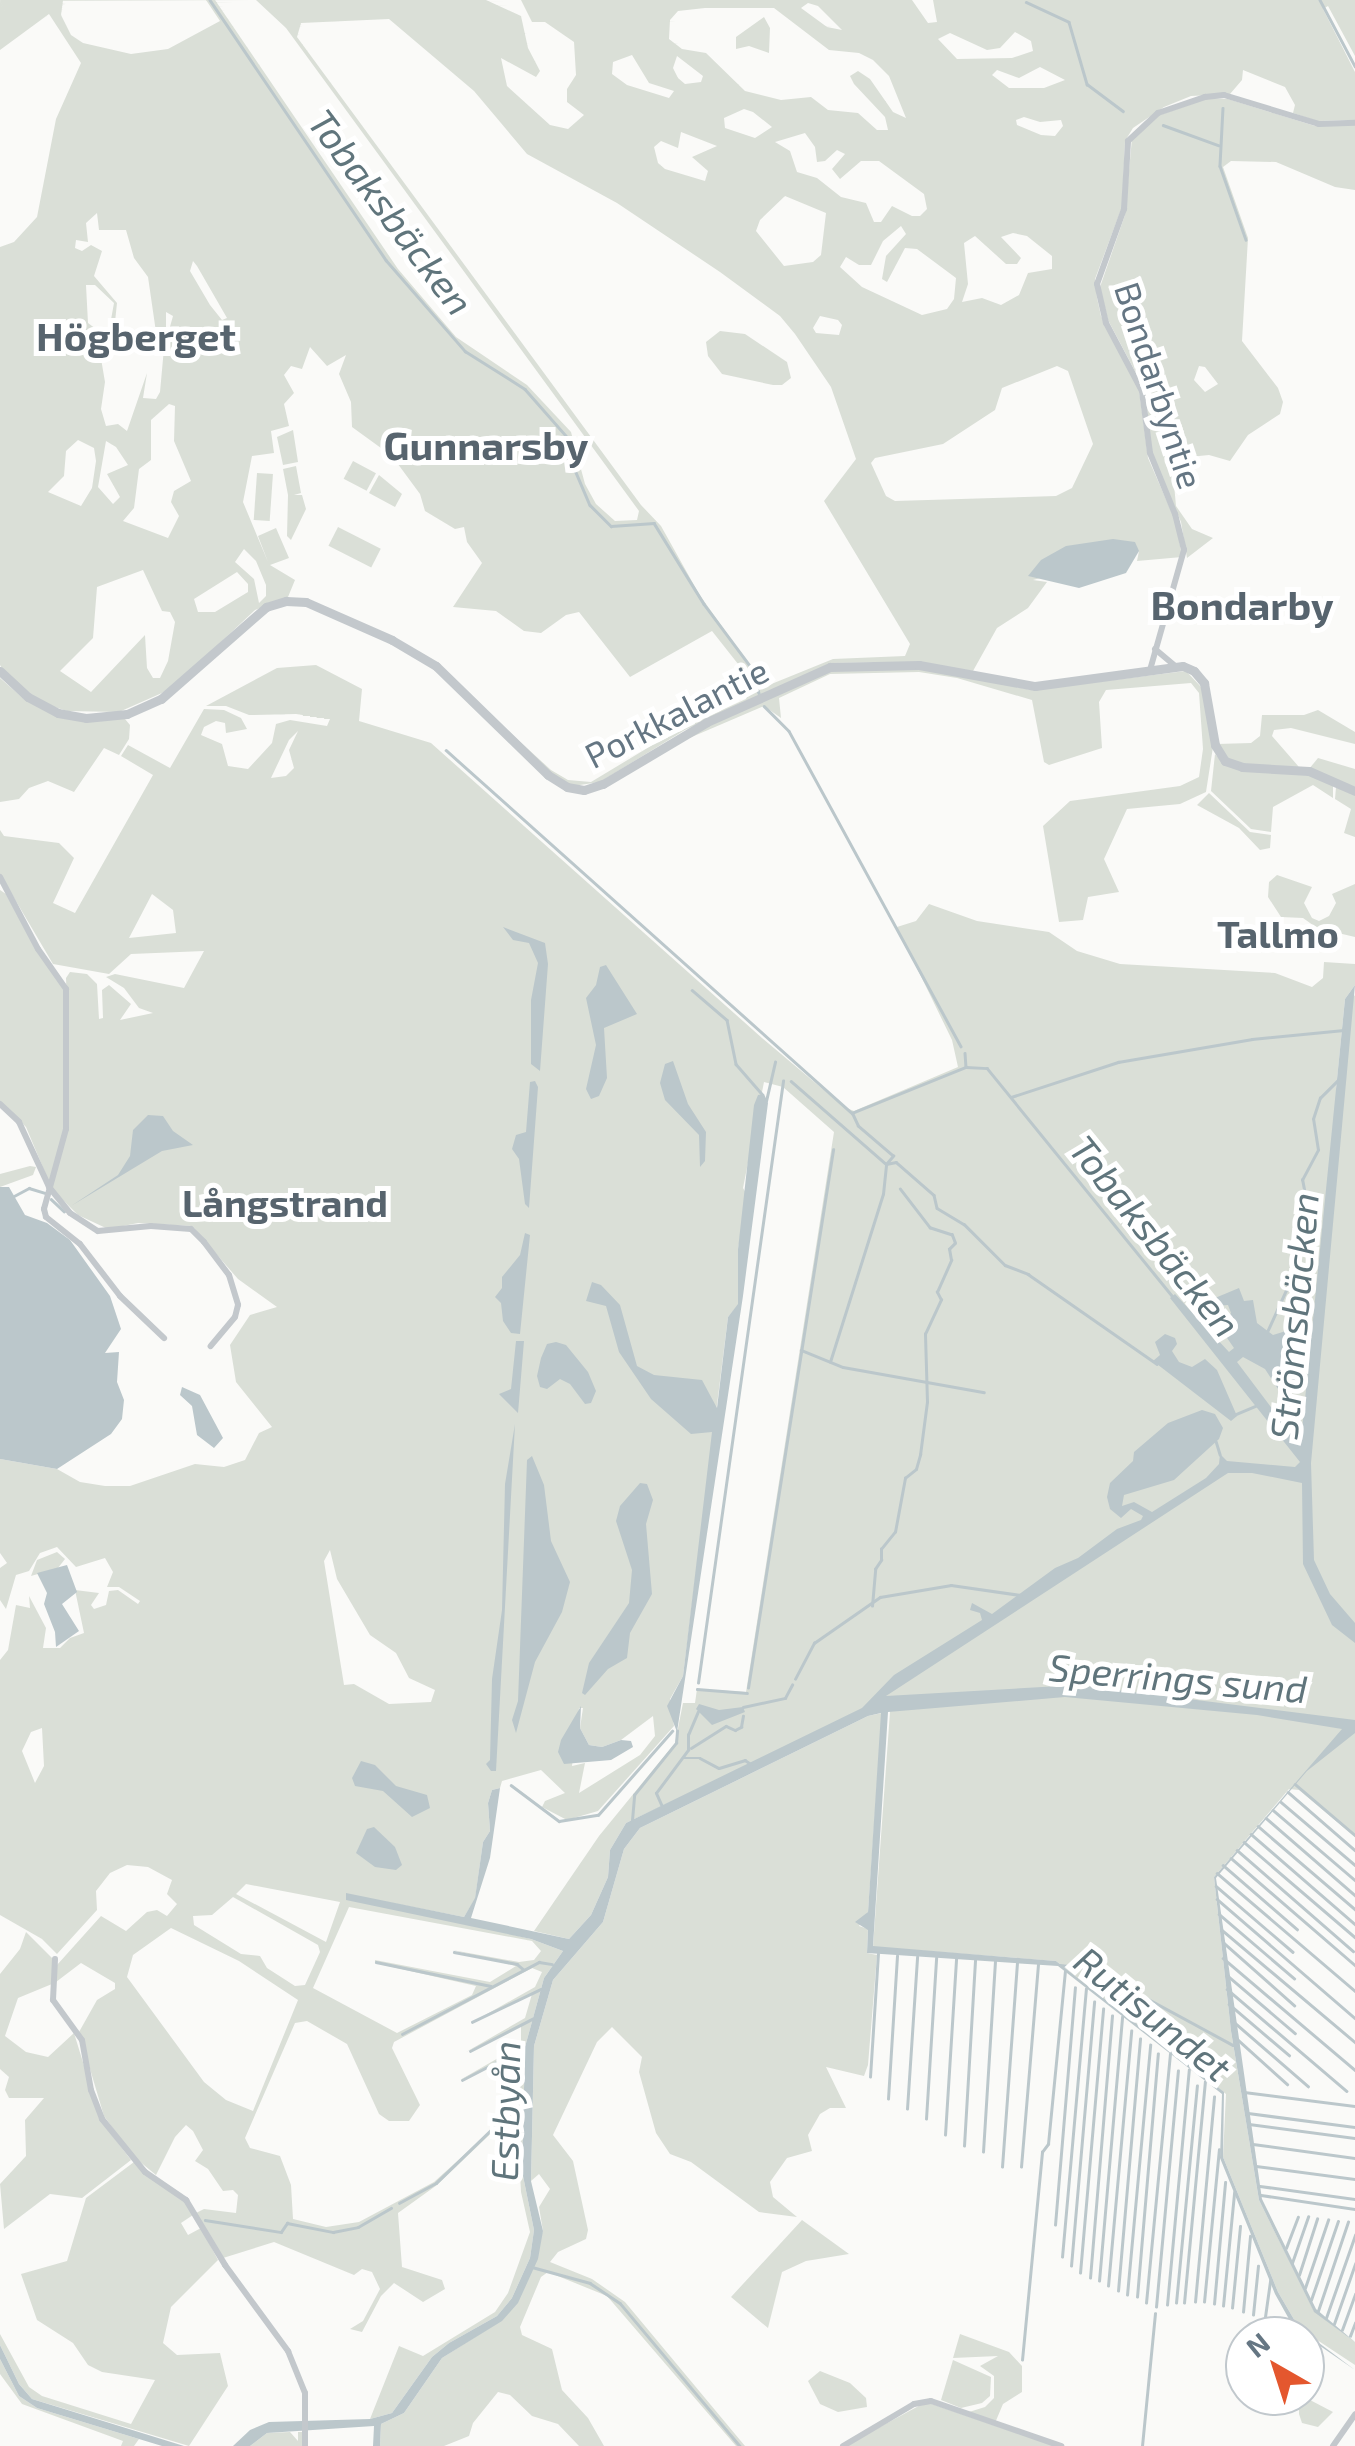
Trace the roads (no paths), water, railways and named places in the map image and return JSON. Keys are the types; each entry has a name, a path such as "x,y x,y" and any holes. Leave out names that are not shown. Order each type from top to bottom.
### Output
{"street":[{"name":"Bondarbyntie","path":"1150,670 1181,573 1182,534 1150,454 1142,391 1106,323 1097,284 1124,209 1128,140 1158,113 1205,97 1224,96 1319,124 1355,124"},
{"name":"Porkkalantie","path":"0,671 28,697 58,712 86,718 127,714 161,699 266,607 306,602 392,640 436,666 548,775 568,787 584,790 603,784 707,722 830,667 933,667 1034,686 1175,666"},
{"path":"1155,649 1175,666 1194,671 1204,683 1215,745 1225,760 1242,766 1309,770 1355,791"},
{"path":"0,877 38,949 66,989 66,1129 49,1187 46,1216 80,1244 120,1296 164,1338"},
{"path":"0,1104 19,1122 49,1187 70,1213 98,1231 152,1226 191,1229 228,1275 238,1304 235,1317 211,1346"},
{"path":"55,1960 53,2000 82,2040 91,2090 102,2118 145,2172 190,2206 225,2265 295,2362 306,2393 305,2446"},
{"path":"843,2446 914,2404 931,2401 1061,2446"},
{"path":"1333,2446 1355,2414"}],"waterway":[{"name":"Tobaksbäcken","path":"210,0 386,260 465,351 525,389 569,439 575,470 590,505 611,526 654,523 704,604 751,667 759,693"},
{"path":"1320,0 1355,66"},
{"path":"1026,2 1069,22 1087,84 1123,111"},
{"path":"1223,108 1220,166 1246,240"},
{"path":"1163,125 1218,145"},
{"name":"Tobaksbäcken","path":"764,706 789,731 961,1046"},
{"path":"446,750 852,1113 966,1067"},
{"path":"692,990 727,1020 736,1064 762,1094"},
{"path":"1011,1097 1118,1062 1252,1039 1344,1030"},
{"name":"Tobaksbäcken","path":"965,1053 966,1067 987,1068 1172,1296"},
{"path":"766,1101 775,1062"},
{"path":"698,1683 783,1081"},
{"path":"791,1081 886,1164 896,1162 934,1195 937,1208 964,1224 1005,1265 1028,1274 1157,1364"},
{"name":"Strömsbäcken","path":"1267,1332 1297,1266 1309,1215 1302,1180 1318,1150 1313,1119 1320,1098 1337,1081"},
{"path":"830,1362 883,1194 886,1164 893,1156 858,1126 852,1113"},
{"path":"748,1688 833,1150"},
{"path":"14,1196 29,1188 45,1193"},
{"path":"872,1606 881,1549 895,1532 905,1478 916,1469 920,1455 927,1402 925,1334 941,1300 937,1292 951,1260 949,1249 955,1243 952,1235 930,1228 900,1189"},
{"path":"51,1199 64,1211"},
{"path":"801,1350 843,1367 984,1392"},
{"name":"Strömsbäcken","path":"1234,1415 1258,1405"},
{"path":"1216,1441 1220,1454"},
{"path":"795,1679 814,1643 880,1597 951,1585 1020,1595"},
{"path":"743,1707 785,1698 792,1685"},
{"path":"697,1689 747,1693"},
{"path":"663,1809 656,1793 688,1750 688,1735 698,1712"},
{"path":"691,1748 726,1726 735,1730 741,1727 743,1716"},
{"path":"511,1785 559,1821 598,1815 672,1731"},
{"path":"632,1820 634,1795 676,1743 677,1731"},
{"path":"683,1758 700,1758 719,1768 745,1760 751,1764"},
{"path":"1295,1784 1355,1835"},
{"path":"1288,1792 1355,1850"},
{"path":"1281,1802 1355,1865"},
{"path":"1273,1810 1355,1880"},
{"path":"1266,1818 1355,1895"},
{"path":"1258,1826 1355,1909"},
{"path":"1251,1834 1355,1924"},
{"path":"1244,1842 1355,1937"},
{"path":"1237,1850 1353,1951"},
{"path":"1231,1858 1355,1965"},
{"path":"1223,1865 1297,1929"},
{"path":"1217,1873 1355,1991"},
{"path":"1216,1886 1293,1952"},
{"path":"1217,1899 1355,2018"},
{"path":"1219,1914 1294,1978"},
{"path":"1222,1930 1355,2042"},
{"path":"1224,1943 1294,2005"},
{"path":"454,1952 517,1964 523,1969"},
{"path":"870,2077 878,1954"},
{"path":"888,2099 897,1956"},
{"path":"907,2109 917,1957"},
{"path":"926,2119 936,1958"},
{"path":"1223,1958 1355,2070"},
{"path":"945,2135 956,1959"},
{"path":"964,2146 975,1960"},
{"path":"983,2152 995,1961"},
{"path":"376,1962 491,1986"},
{"path":"402,2034 539,1962 552,1964"},
{"path":"1002,2167 1017,1963"},
{"path":"1021,2167 1038,1964"},
{"name":"Rutisundet","path":"1060,1965 1093,1969 1233,2045"},
{"name":"Rutisundet","path":"1022,2360 1042,2152 1048,2144 1065,1972"},
{"path":"1228,1976 1295,2033"},
{"name":"Rutisundet","path":"1055,2225 1075,1988"},
{"path":"472,2022 541,1989"},
{"name":"Rutisundet","path":"1062,2257 1086,1989"},
{"path":"1227,1989 1347,2091"},
{"name":"Rutisundet","path":"1071,2266 1094,2002"},
{"path":"1229,2004 1289,2055"},
{"name":"Rutisundet","path":"1080,2273 1103,2009"},
{"name":"Rutisundet","path":"1090,2278 1112,2016"},
{"name":"Rutisundet","path":"1099,2281 1122,2017"},
{"name":"Estbyån","path":"470,2051 532,2019"},
{"path":"1234,2022 1308,2086"},
{"name":"Rutisundet","path":"1108,2286 1131,2031"},
{"name":"Rutisundet","path":"1236,2038 1287,2084"},
{"name":"Rutisundet","path":"1118,2291 1140,2039"},
{"name":"Rutisundet","path":"1127,2295 1150,2045"},
{"name":"Estbyån","path":"462,2080 526,2047"},
{"name":"Rutisundet","path":"1137,2297 1158,2054"},
{"name":"Rutisundet","path":"1146,2303 1170,2054"},
{"name":"Rutisundet","path":"1167,2305 1189,2070"},
{"name":"Rutisundet","path":"1156,2307 1178,2071"},
{"name":"Rutisundet","path":"1184,2303 1205,2082"},
{"name":"Rutisundet","path":"1176,2303 1197,2086"},
{"path":"1244,2092 1355,2106"},
{"name":"Rutisundet","path":"1195,2302 1214,2097"},
{"name":"Estbyån","path":"399,2203 436,2183 492,2129 512,2112 523,2109"},
{"path":"1248,2113 1355,2127"},
{"path":"1249,2124 1355,2138"},
{"path":"1253,2144 1355,2158"},
{"path":"1204,2302 1219,2150"},
{"path":"1256,2166 1355,2179"},
{"path":"1214,2304 1225,2182"},
{"path":"1260,2186 1355,2199"},
{"path":"1223,2306 1234,2193"},
{"path":"1261,2195 1355,2209"},
{"path":"205,2220 281,2232 287,2223 333,2232 358,2227 391,2208"},
{"path":"1286,2248 1298,2217"},
{"path":"1292,2263 1308,2217"},
{"path":"1299,2275 1317,2219"},
{"path":"1305,2288 1328,2220"},
{"path":"1311,2300 1338,2221"},
{"path":"1318,2311 1348,2222"},
{"path":"1232,2308 1240,2226"},
{"path":"1326,2318 1355,2235"},
{"path":"1243,2312 1250,2236"},
{"path":"1334,2324 1355,2264"},
{"path":"1253,2315 1258,2266"},
{"path":"532,2267 590,2283 620,2303 740,2446"},
{"path":"1265,2316 1270,2280"},
{"path":"1342,2330 1355,2294"},
{"path":"1142,2446 1155,2314"},
{"path":"1350,2336 1355,2323"}],"district":[{"name":"Högberget","path":"136,335"},
{"name":"Gunnarsby","path":"486,444"},
{"name":"Bondarby","path":"1242,604"},
{"name":"Tallmo","path":"1278,934"},
{"name":"Långstrand","path":"285,1203"}],"water label":[{"name":"Sperrings sund","path":"1178,1678"}]}
